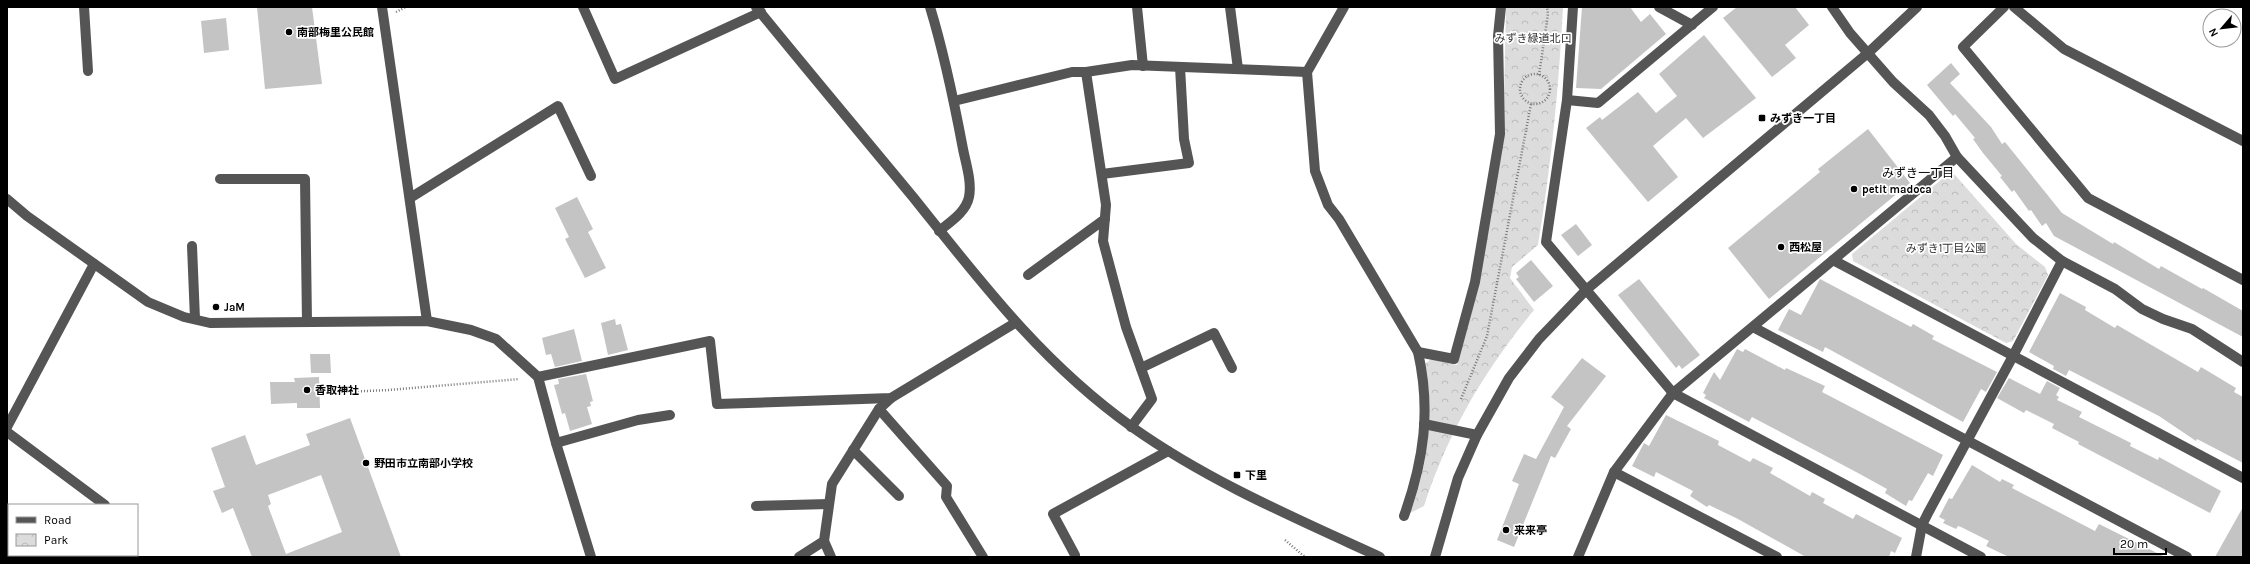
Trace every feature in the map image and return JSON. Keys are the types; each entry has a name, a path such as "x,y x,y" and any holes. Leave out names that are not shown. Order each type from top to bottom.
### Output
{"street":[{"path":"84,7 88,71"},
{"path":"382,7 427,322"},
{"path":"583,7 615,78 759,10 1015,323 1067,374 1132,427 1168,451 1228,485 1380,557"},
{"path":"930,7 954,101 969,183 969,198 958,215 939,231"},
{"path":"1137,7 1143,66"},
{"path":"1230,7 1238,69"},
{"path":"1344,7 1307,72 1315,171 1328,206 1339,219 1418,352 1422,370 1425,412 1424,424 1416,481 1404,516"},
{"path":"1418,352 1454,359 1475,282 1500,134 1498,36 1501,7"},
{"path":"1572,7 1567,100 1546,242 1673,393 1981,557"},
{"path":"1659,7 1692,25"},
{"path":"1567,100 1598,103 1713,7"},
{"path":"1832,7 1893,82 1929,115 1957,157 1998,198 2016,221 2062,261 2115,289 2142,309 2163,320 2198,333 2243,362"},
{"path":"1435,557 1456,485 1477,435 1522,359 1586,290 1868,53 1917,7"},
{"path":"2004,7 1963,47 2088,198 2243,280"},
{"path":"2014,7 2064,49 2243,141"},
{"path":"954,101 1072,72 1086,72 1132,65 1307,72"},
{"path":"1102,174 1189,163 1184,138 1180,67"},
{"path":"1086,72 1106,205 1103,241 1126,327 1152,399 1132,427"},
{"path":"410,198 558,106 591,176"},
{"path":"1578,557 1614,472 1673,393 1957,157"},
{"path":"220,179 305,179 307,322"},
{"path":"7,199 27,216 148,302 195,319 210,323 427,322 471,330 496,339 538,377 556,444 591,557"},
{"path":"1028,275 1105,219"},
{"path":"192,246 195,319"},
{"path":"1833,260 2243,478"},
{"path":"1916,557 1922,525 2014,356 2062,261"},
{"path":"7,427 94,264"},
{"path":"831,557 824,541 832,484 879,409 891,398 1015,323"},
{"path":"1753,327 2187,557"},
{"path":"1141,368 1214,333 1232,368"},
{"path":"538,377 710,341 717,404 891,398"},
{"path":"879,409 947,486 946,497 983,557"},
{"path":"556,444 638,420 670,415"},
{"path":"1424,424 1477,435"},
{"path":"7,432 104,504"},
{"path":"853,450 899,496"},
{"path":"1075,555 1054,514 1168,451"},
{"path":"1614,472 1777,557"},
{"path":"756,506 829,504"},
{"path":"799,557 824,541"}],"path":[{"path":"1539,75 1548,14 1547,7"},
{"path":"1530,75 1539,75 1548,81 1550,93 1541,103 1531,104 1523,99 1520,85 1530,75"},
{"path":"1461,399 1487,336 1531,104"},
{"path":"322,394 389,390 538,377"},
{"path":"1285,540 1305,557"}],"green space":[{"name":"みずき緑道北口","path":"1506,7 1563,7 1554,126 1538,245 1512,267 1510,278 1534,310 1499,356 1470,402 1445,452 1424,506 1410,513 1422,474 1427,440 1428,423 1424,365 1431,359 1457,365 1479,285 1503,142"},
{"name":"みずき1丁目公園","path":"1948,174 1955,175 2016,244 2045,267 2048,275 2013,341 2006,343 1853,261 1852,254"}],"building":[{"path":"257,7 312,7 322,84 265,89"},
{"path":"1582,7 1630,7 1641,22 1650,14 1666,34 1601,89 1576,88"},
{"path":"1737,7 1795,7 1809,25 1785,45 1796,58 1772,77 1723,18"},
{"path":"226,18 229,50 204,53 201,21"},
{"path":"1704,35 1756,98 1703,138 1686,118 1653,146 1678,177 1648,202 1586,128 1600,117 1602,120 1638,92 1656,113 1677,96 1659,74"},
{"path":"1951,63 1960,74 1950,83 1991,127 2002,144 2005,142 2062,213 2113,244 2114,242 2159,269 2161,266 2243,311 2243,337 2054,236 2046,223 2042,226 2014,190 2012,192 2000,177 2002,176 1973,139 1975,138 1955,114 1953,116 1927,85"},
{"path":"1868,129 1910,183 1769,299 1728,248 1820,172 1818,169"},
{"path":"577,197 593,229 588,232 606,268 585,278 565,239 569,237 555,208"},
{"path":"1576,224 1592,245 1578,256 1561,235"},
{"path":"1531,260 1553,286 1534,302 1516,279 1519,277 1516,273"},
{"path":"1639,279 1700,355 1682,369 1679,365 1676,368 1618,295"},
{"path":"1820,279 1911,327 1913,324 1934,336 1932,339 1997,372 1986,392 1981,389 1963,422 1825,347 1823,352 1778,330 1789,309 1801,315"},
{"path":"2060,293 2086,307 2085,310 2115,328 2117,325 2198,372 2201,367 2236,388 2234,392 2243,397 2243,463 2197,439 2196,441 2159,416 2069,370 2066,376 2053,369 2054,366 2029,352"},
{"path":"615,319 616,325 621,324 628,350 608,355 601,323"},
{"path":"574,329 582,361 555,367 551,354 546,355 542,338"},
{"path":"1737,349 1743,352 1745,349 1785,370 1786,368 1825,386 1822,392 1943,455 1933,476 1928,473 1912,501 1909,500 1906,506 1885,493 1887,489 1858,473 1752,417 1749,422 1704,398 1706,395 1703,393 1714,372 1720,380"},
{"path":"310,354 330,354 331,373 311,373"},
{"path":"1582,358 1606,376 1567,426 1571,429 1555,458 1551,456 1514,547 1497,540 1519,484 1512,481 1524,454 1536,459 1564,407 1551,397"},
{"path":"586,374 593,401 590,402 591,406 587,407 592,424 570,431 565,413 562,414 554,385 559,384 558,379"},
{"path":"319,377 320,408 297,408 297,403 271,404 270,382 295,382 294,378"},
{"path":"2009,378 2040,394 2047,381 2060,388 2056,395 2059,397 2057,400 2082,412 2079,417 2131,443 2130,446 2158,460 2159,457 2221,491 2210,513 2078,444 2079,442 2052,428 2054,424 2026,410 2024,413 1997,398"},
{"path":"1666,415 1719,441 1718,445 1750,462 1753,458 1773,468 1770,473 1810,496 1812,492 1825,499 1823,503 1853,519 1856,514 1902,538 1895,553 1891,551 1889,557 1806,557 1738,519 1709,505 1707,507 1690,496 1693,491 1656,472 1654,477 1632,466 1644,443 1649,446"},
{"path":"350,418 401,557 252,557 233,508 222,513 213,491 225,487 211,448 245,435 256,465 310,445 306,434","holes":["321,475 342,532 286,554 268,506 271,504 268,495"]},
{"path":"1972,465 2000,482 2002,479 2014,485 2012,488 2095,531 2099,524 2165,557 2009,557 1986,546 1989,541 1961,527 1958,526 1956,529 1943,523 1945,520 1939,517 1949,498 1952,499"},
{"path":"2243,507 2243,557 2215,557"}],"place":[{"name":"南部梅里公民館","path":"289,32"},
{"name":"みずき一丁目","path":"1762,118"},
{"name":"petit madoca","path":"1854,189"},
{"name":"西松屋","path":"1781,247"},
{"name":"JaM","path":"216,307"},
{"name":"香取神社","path":"307,390"},
{"name":"野田市立南部小学校","path":"366,463"},
{"name":"下里","path":"1237,475"},
{"name":"来来亭","path":"1506,530"}],"district":[{"name":"みずき一丁目","path":"1918,173"}]}
